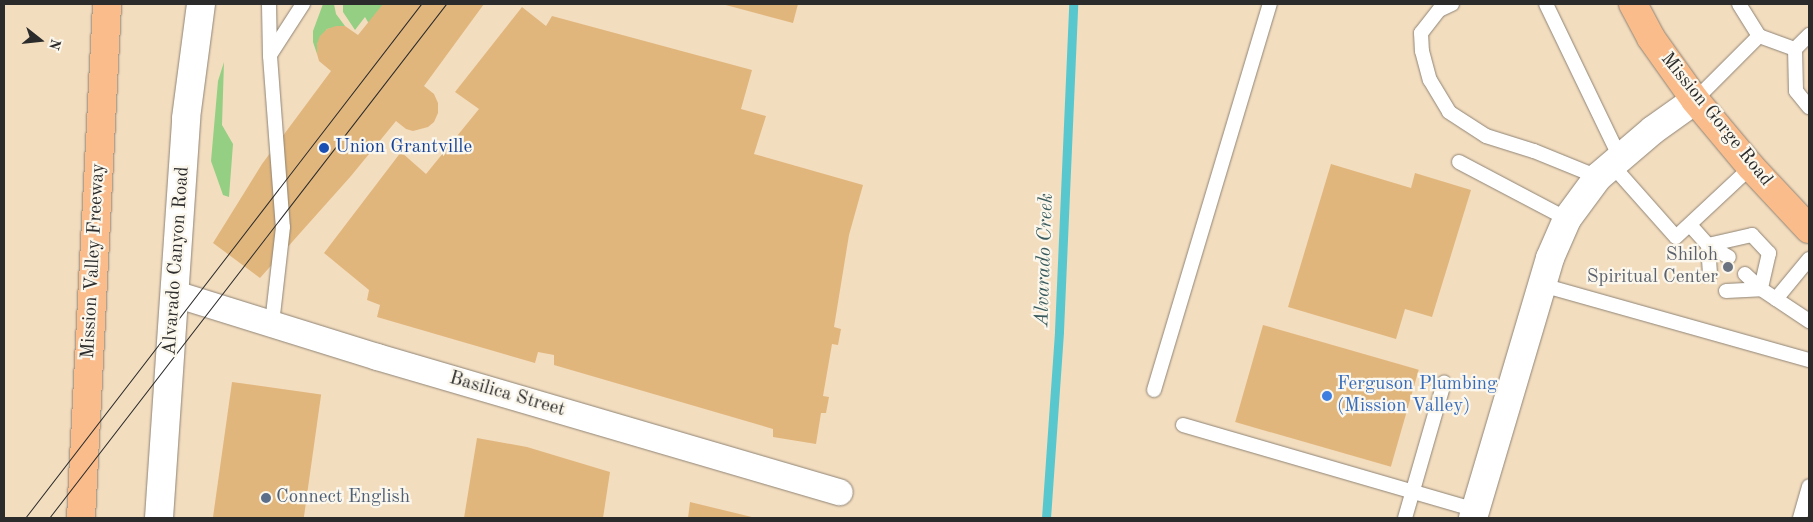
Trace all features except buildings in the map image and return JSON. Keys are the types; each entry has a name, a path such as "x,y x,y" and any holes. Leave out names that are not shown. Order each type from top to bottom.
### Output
{"main road":[{"name":"Mission Valley Freeway","path":"81,518 106,4"},
{"name":"Mission Gorge Road","path":"1633,4 1651,38 1695,100 1751,167 1809,229"}],"street":[{"name":"Alvarado Canyon Road","path":"159,518 186,118 201,4"},
{"path":"1474,514 1550,258 1567,219 1610,166 1653,130 1695,100"},
{"name":"Basilica Street","path":"174,294 840,492"}],"lane":[{"path":"269,4 270,56 283,227 272,324"},
{"path":"270,56 303,4"},
{"path":"1154,390 1270,4"},
{"path":"1452,4 1439,10 1421,33 1422,50 1430,80 1449,112 1486,136 1534,151 1610,166"},
{"path":"1546,4 1610,166 1676,237 1690,226 1751,167"},
{"path":"1739,4 1759,36 1795,49"},
{"path":"1809,35 1795,49 1796,91 1809,107"},
{"path":"1695,100 1759,36"},
{"path":"1459,162 1567,219"},
{"path":"1690,226 1708,245 1729,257"},
{"path":"1708,245 1752,235 1769,253 1761,289"},
{"path":"1708,245 1710,274"},
{"path":"1776,299 1809,259"},
{"path":"1745,274 1761,289 1809,321"},
{"path":"1542,285 1809,360"},
{"path":"1726,291 1761,289"},
{"path":"1405,518 1444,383"},
{"path":"1183,425 1413,493 1474,514"},
{"path":"1800,518 1809,486"}],"green space":[{"path":"323,4 334,4 336,14 345,26 327,29 317,44 317,54 313,42 313,31"},
{"path":"343,4 394,4 372,29 365,17 355,30 343,12"},
{"path":"224,62 222,125 233,144 229,197 223,195 211,161 218,81"}],"waterway":[{"name":"Alvarado Creek","path":"1046,518 1059,331 1073,4"}],"tram line":[{"path":"25,518 421,4"},
{"path":"49,518 446,4"}],"place":[{"name":"Union Grantville","path":"324,148"},
{"name":"Shiloh Spiritual Center","path":"1728,267"},
{"name":"Ferguson Plumbing (Mission Valley)","path":"1327,396"},
{"name":"Connect English","path":"266,498"}]}
